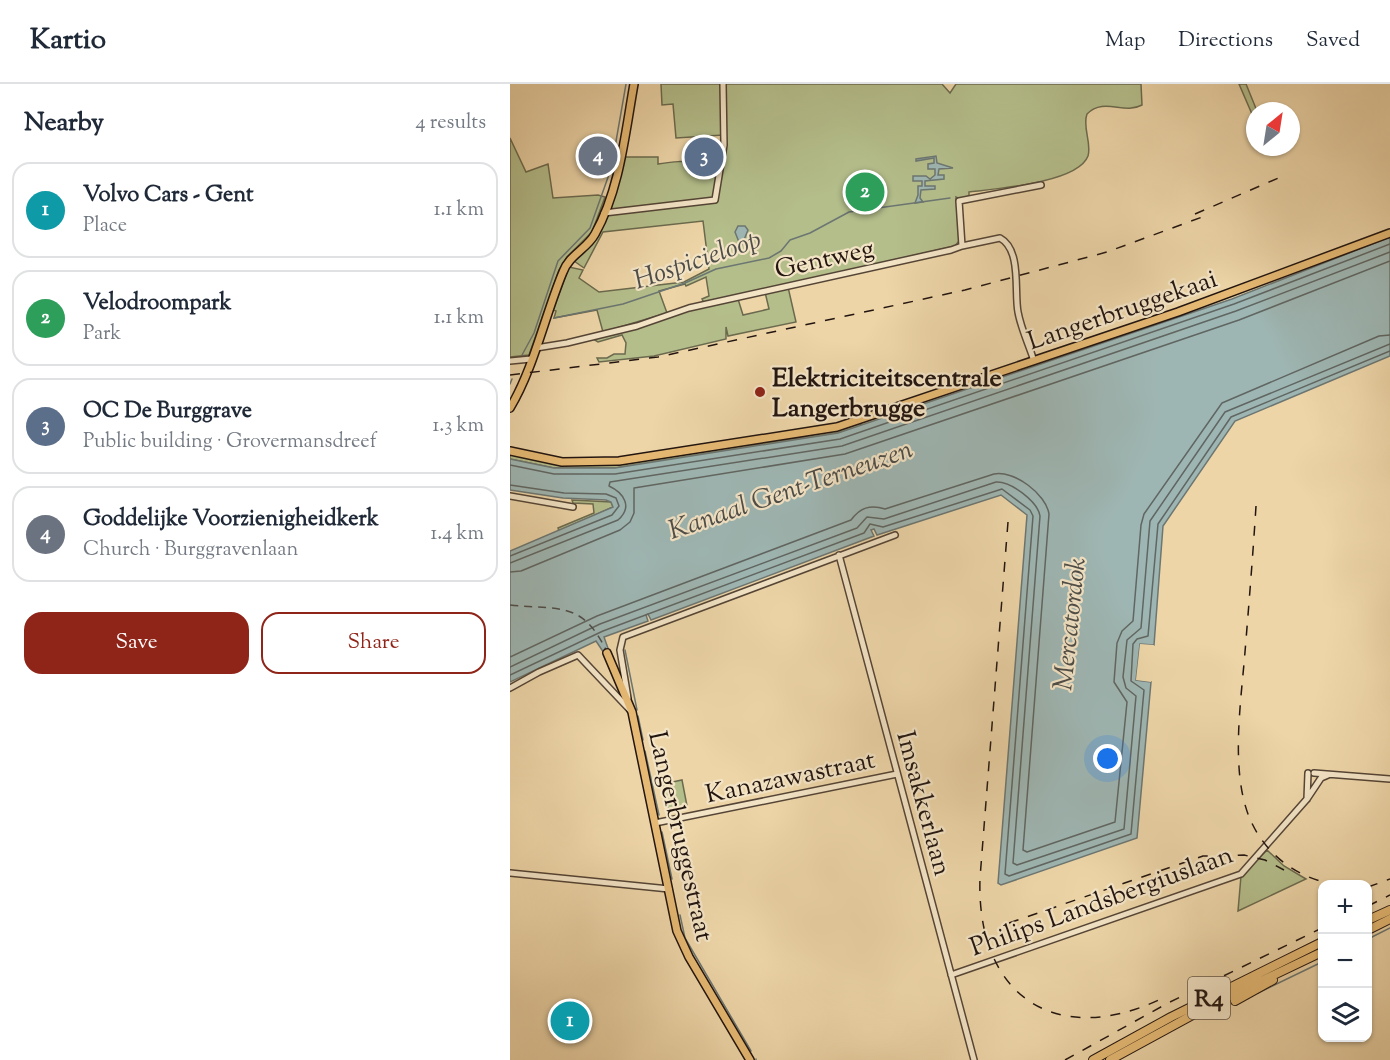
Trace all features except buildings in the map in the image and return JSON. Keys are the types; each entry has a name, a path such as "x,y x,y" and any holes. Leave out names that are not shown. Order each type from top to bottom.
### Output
{"highway":[{"path":"1372,918 1390,910"},
{"path":"1372,930 1390,921"},
{"name":"R4","path":"1093,1060 1162,1021 1318,944"},
{"name":"R4","path":"1117,1060 1216,1006 1318,956"},
{"name":"R4","path":"1110,1060 1210,1005 1318,956"},
{"path":"1235,1001 1277,977"}],"main road":[{"path":"510,408 536,348 563,271 570,259 595,234 619,167 634,84"},
{"name":"Langerbruggekaai","path":"510,451 562,462 619,461 837,427 1207,302 1390,234"},
{"path":"607,653 628,698"},
{"name":"Langerbruggestraat","path":"628,698 677,931 684,949 750,1060"}],"street":[{"path":"603,213 715,200 724,145 723,84"},
{"path":"962,246 959,201 1041,185"},
{"name":"Gentweg","path":"536,348 567,344 637,326 689,308 1000,238 1009,245 1018,282 1018,314 1034,361"},
{"path":"510,361 531,360"},
{"path":"510,496 573,507"},
{"name":"Langerbruggestraat","path":"628,698 620,650 623,637 895,535"},
{"name":"Imsakkerlaan","path":"839,555 974,1060"},
{"name":"Langerbruggestraat","path":"510,688 578,655 632,712"},
{"path":"1307,799 1311,773 1390,779"},
{"name":"Kanazawastraat","path":"655,823 897,774"},
{"name":"Philips Landsbergiuslaan","path":"951,975 1232,879 1248,868 1307,799 1318,781 1328,775"},
{"path":"510,873 669,889"}],"green space":[{"path":"661,84 942,84 950,93 956,84 1141,84 1142,105 1135,108 1100,107 1087,114 1088,156 1081,165 1069,173 1034,183 969,192 969,196 960,199 956,197 959,241 955,246 704,303 702,299 709,296 706,277 686,286 685,284 659,291 667,313 603,332 597,310 554,318 556,311 553,310 569,267 583,270 579,278 599,292 684,282 709,269 703,221 603,232 584,268 574,261 593,241 624,157 658,157 658,164 689,162 697,166 697,174 718,177 723,135 676,138 673,104 662,105"},
{"path":"1239,84 1246,84 1253,102 1247,102"},
{"path":"510,138 526,172 548,164 553,198 598,195 605,197 592,232 567,257 559,270 529,355 510,357"},
{"path":"788,287 796,322 728,336 726,327 726,339 654,356 599,362 597,358 625,354 626,343 622,335 598,342 593,339 676,313 738,299 743,315 769,309 765,292"},
{"path":"860,423 862,426 838,433 615,468 554,468 510,459 510,454 538,460 566,462 622,462 797,438"},
{"path":"572,500 611,502 613,507 559,531 558,528 594,513 593,504 573,503"},
{"path":"682,780 687,806 668,810 663,784"},
{"path":"1267,850 1284,866 1306,879 1238,911 1241,876"}],"water":[{"path":"936,156 937,163 953,168 939,169 938,175 944,175 944,179 925,181 925,186 935,186 935,189 921,190 920,198 923,202 915,203 918,186 922,186 922,181 913,181 913,176 926,176 930,179 935,175 935,169 928,169 928,164 934,163 934,158 916,161 916,159"},
{"path":"738,226 745,226 748,230 741,247 735,232"},
{"path":"1390,237 1390,356 1235,421 1163,526 1154,645 1140,644 1136,680 1151,682 1137,838 1001,885 998,883 1027,515 1001,495 877,535 874,529 871,530 874,536 651,620 648,614 646,615 648,621 604,637 609,651 604,653 596,641 510,682 510,551 613,507 611,502 606,500 563,498 510,490 510,459 554,468 615,468 838,433 1232,299"}],"pier":[{"path":"1140,644 1154,645 1153,648 1142,647 1140,677 1151,679 1151,682 1136,680"}],"waterway":[{"path":"615,147 626,84"},
{"path":"522,355 534,333 558,261 590,228 612,166"},
{"name":"Hospicieloop","path":"554,318 623,304 685,283 716,269 769,258 781,251 790,240 810,233 849,212 950,198"},
{"path":"510,384 512,379"},
{"path":"625,650 637,710"},
{"path":"638,716 643,740"},
{"path":"645,751 659,815"},
{"path":"662,832 672,879"},
{"path":"680,915 685,938 751,1051"},
{"path":"1372,937 1390,928"},
{"path":"1258,993 1318,964"}],"ferry route":[{"path":"510,605 568,611 588,623 606,650"}],"railway":[{"path":"1195,214 1283,176"},
{"path":"510,375 658,357 965,290 1107,252 1205,216"},
{"path":"1256,506 1238,737 1240,780 1250,819 1264,843 1294,870 1318,881"},
{"path":"1008,522 980,878 982,919 992,953 1008,981 1029,1001 1056,1014 1087,1018 1123,1013 1161,999"},
{"path":"1009,923 1203,856 1244,855 1265,860 1284,870"},
{"path":"1372,886 1390,879"},
{"path":"1372,904 1390,895"},
{"path":"1065,1060 1168,1003 1318,930"}],"place":[{"name":"Goddelijke Voorzienigheidkerk","path":"598,156"},
{"name":"OC De Burggrave","path":"704,157"},
{"name":"Velodroompark","path":"865,192"},
{"name":"Elektriciteitscentrale Langerbrugge","path":"760,392"},
{"name":"Volvo Cars - Gent","path":"570,1021"}],"water label":[{"name":"Kanaal Gent-Terneuzen","path":"790,489"},
{"name":"Mercatordok","path":"1069,624"}]}
